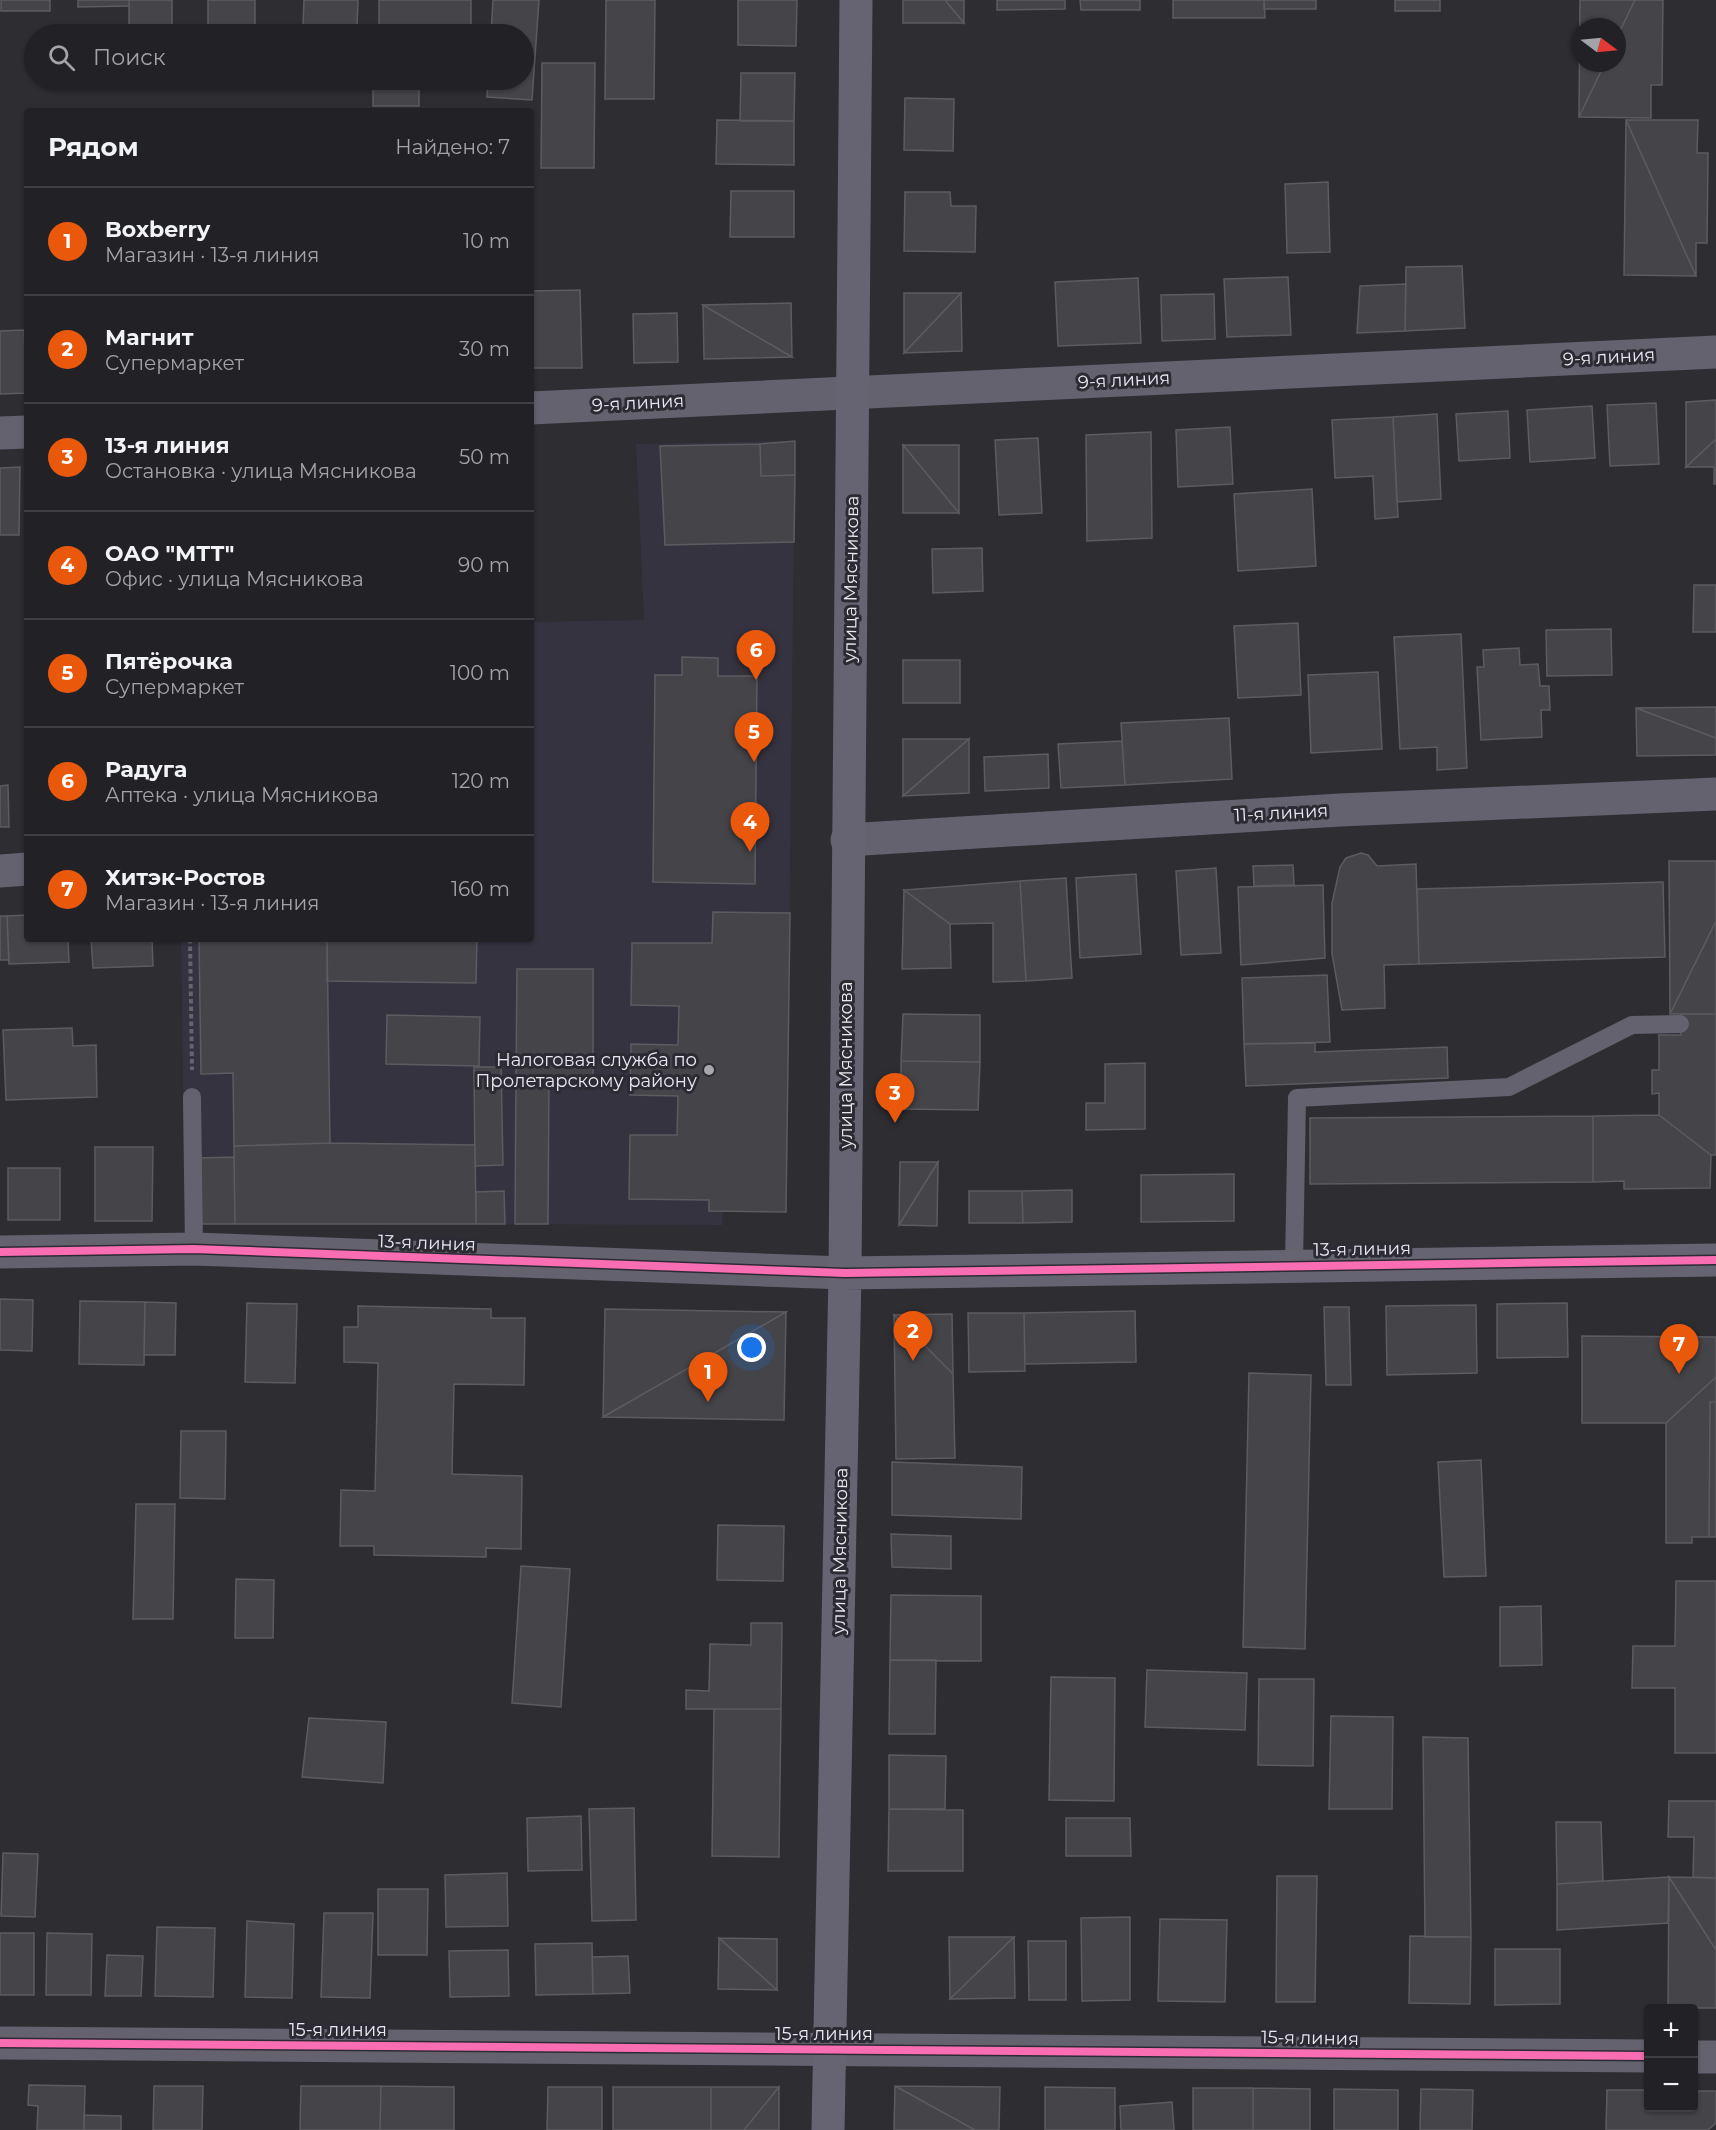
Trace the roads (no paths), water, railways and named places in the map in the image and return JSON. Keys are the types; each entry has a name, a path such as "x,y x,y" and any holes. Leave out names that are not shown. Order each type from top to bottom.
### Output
{"main road":[{"name":"улица Мясникова","path":"828,2130 845,1273 856,0"},
{"name":"13-я линия","path":"845,1273 1294,1264 1716,1260"}],"street":[{"name":"9-я линия","path":"534,408 1716,352"},
{"path":"0,433 24,432"},
{"name":"11-я линия","path":"847,840 1340,810 1716,794"},
{"path":"0,871 24,869"},
{"name":"13-я линия","path":"0,1252 194,1249 845,1273"},
{"name":"15-я линия","path":"0,2043 1644,2056"},
{"path":"1698,2056 1716,2057"}],"lane":[{"path":"1294,1264 1297,1098 1509,1087 1632,1025 1680,1024"},
{"path":"192,1097 194,1249"}],"place":[{"name":"Радуга","path":"756,680"},
{"name":"Пятёрочка","path":"754,762"},
{"name":"ОАО \"МТТ\"","path":"750,852"},
{"name":"Налоговая служба по Пролетарскому району","path":"709,1070"},
{"name":"13-я линия","path":"895,1123"},
{"name":"Магнит","path":"913,1361"},
{"name":"Хитэк-Ростов","path":"1679,1374"},
{"name":"Boxberry","path":"708,1402"}]}
